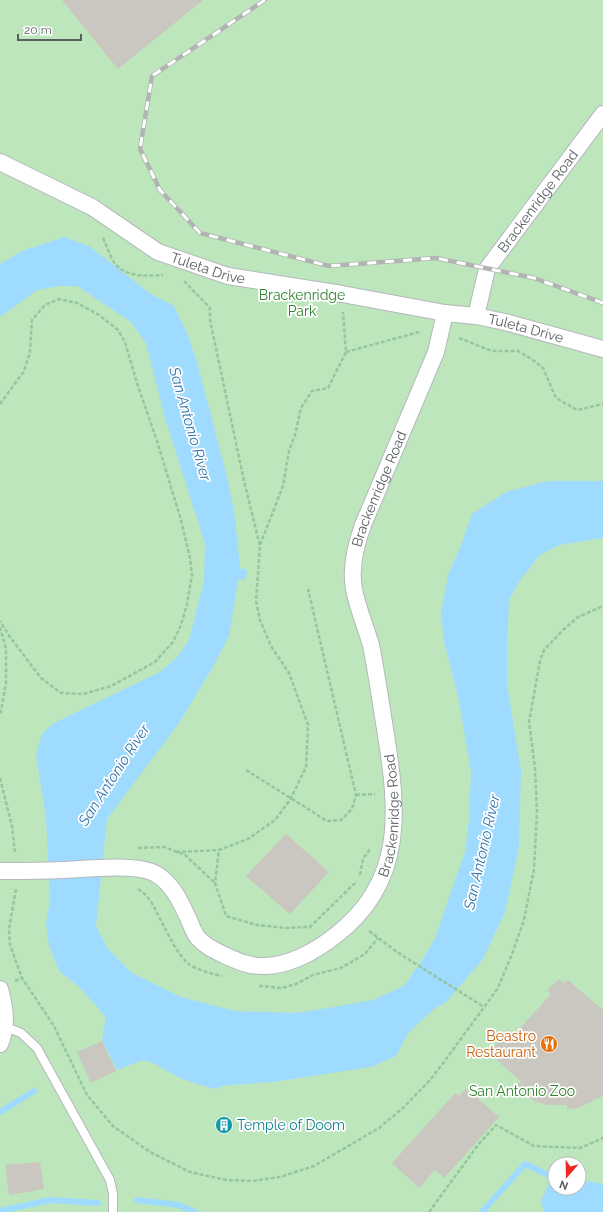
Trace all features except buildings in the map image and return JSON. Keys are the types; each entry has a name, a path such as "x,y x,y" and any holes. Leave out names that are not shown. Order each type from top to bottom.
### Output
{"street":[{"name":"Brackenridge Road","path":"476,316 487,269 603,114"},
{"name":"Tuleta Drive","path":"0,162 92,207 158,252 228,276 342,294 446,313 476,316 505,322 603,349"},
{"name":"Brackenridge Road","path":"15,871 127,868 147,870 164,880 171,888 195,934 200,940 208,947 243,964 272,966 291,961 326,943 354,919 376,888 388,862 393,832 394,810 391,766 378,683 370,644 354,589 354,556 363,525 436,352 446,313"},
{"path":"0,1044 6,1027 3,1000 4,986"}],"lane":[{"path":"6,1027 21,1033 37,1048 110,1180 113,1194 113,1212"}],"path":[{"path":"101,232 113,260 124,271 135,275 166,274"},
{"path":"183,280 210,308 210,320 244,482 260,546"},
{"path":"176,852 219,850 248,839 274,820 290,800 306,767 308,725 289,673 271,646 260,620 256,601 260,546 283,486 289,451 295,435 301,408 312,392 328,388 346,352 342,294"},
{"path":"0,404 24,371 30,352 32,320 45,305 59,299 77,303 99,315 118,330 125,342 138,386 160,448 183,528 190,558 192,575 188,604 174,642 155,662 111,686 83,694 62,693 41,678 10,638 0,621"},
{"path":"346,352 419,332"},
{"path":"456,337 492,350 518,351 530,358 543,368 556,398 577,410 603,404"},
{"path":"246,770 290,800 326,821 341,820 352,809 356,795 308,589"},
{"path":"0,778 12,826 15,871 16,891 10,929 10,945 22,978 54,1026 87,1095 113,1126 150,1152 190,1172 228,1180 252,1181 280,1177 314,1166 378,1128 404,1107 430,1080 498,988 524,920 534,869 537,813 535,768 529,722 540,661 544,650 573,621 578,617 603,606"},
{"path":"0,627 6,649 6,683 0,716"},
{"path":"356,795 377,793"},
{"path":"134,848 164,847 185,855 215,883"},
{"path":"219,850 215,883 226,916 257,925 286,928 310,927 360,879 362,859 371,848"},
{"path":"354,919 397,952 484,1007"},
{"path":"4,986 22,978"},
{"path":"429,1212 478,1145 496,1125 534,1146 580,1148 603,1138"}],"green space":[{"name":"Brackenridge Park","path":"0,0 603,0 603,1212 0,1212"}],"water":[{"name":"San Antonio River","path":"64,237 89,246 152,295 173,305 187,333 197,362 228,481 235,517 240,568 247,570 246,579 238,580 229,636 213,667 179,723 107,819 96,926 108,949 132,973 181,997 235,1011 296,1013 373,1000 404,986 423,959 435,938 465,852 469,820 471,771 458,696 444,642 441,613 448,575 460,548 472,514 506,492 548,481 603,481 603,538 559,545 540,555 520,580 509,600 507,684 521,770 519,847 505,912 483,959 446,1002 434,1009 408,1033 396,1056 371,1067 273,1082 228,1085 213,1089 182,1079 155,1064 143,1060 117,1070 102,1040 106,1017 78,986 59,971 49,946 46,924 50,899 46,818 36,754 42,734 54,723 160,672 178,656 189,640 204,580 205,544 165,418 146,343 131,322 77,286 59,286 37,290 0,317 0,264 22,251"},
{"path":"587,1181 603,1185 603,1212 544,1212 541,1201 547,1188 547,1196 587,1196"}],"waterway":[{"path":"0,1112 34,1091"},
{"path":"482,1212 525,1164 547,1174"},
{"path":"0,1211 50,1200 98,1203"},
{"path":"137,1200 178,1205 195,1212"}],"railway":[{"path":"265,0 152,76 140,149 160,190 200,233 329,266 436,258 534,278 603,303"}],"place":[{"name":"Beastro Restaurant","path":"549,1044"},
{"name":"Temple of Doom","path":"224,1125"}],"park label":[{"name":"San Antonio Zoo","path":"522,1091"}]}
